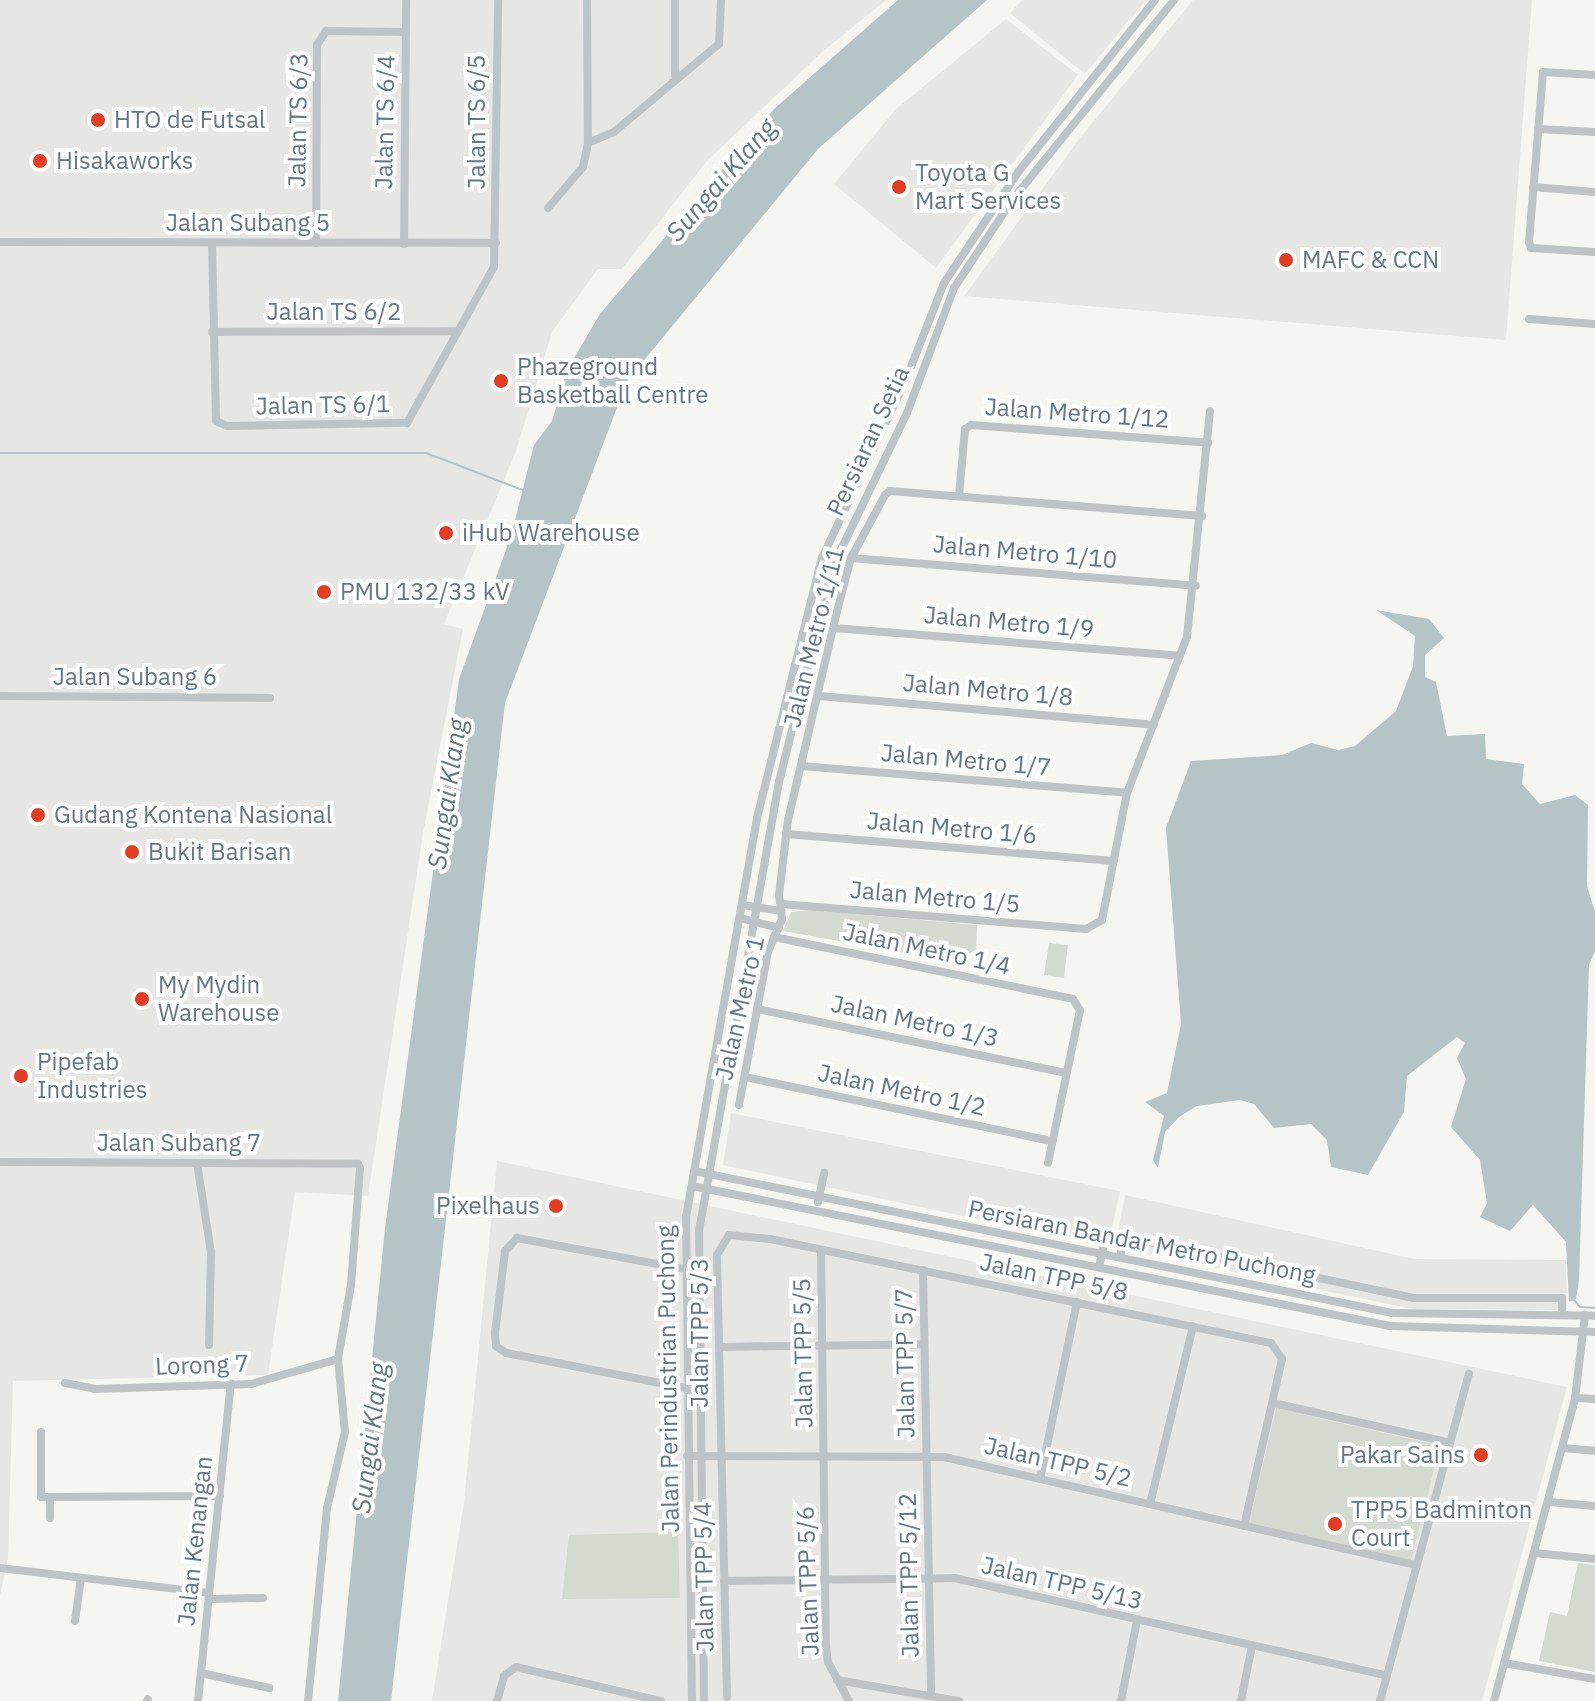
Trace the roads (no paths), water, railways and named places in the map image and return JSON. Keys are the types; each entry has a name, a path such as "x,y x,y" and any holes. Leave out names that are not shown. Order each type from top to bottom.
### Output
{"street":[{"name":"Jalan TS 6/4","path":"404,244 406,0"},
{"name":"Jalan TS 6/5","path":"496,243 498,0"},
{"path":"548,208 583,167 588,143 587,0"},
{"path":"675,0 675,76"},
{"path":"588,143 614,132 675,76 721,41 721,0"},
{"name":"Persiaran Setia","path":"740,918 757,818 822,558 905,382 940,290 1006,189 1155,0"},
{"name":"Persiaran Setia","path":"759,922 779,782 833,566 907,413 941,317 1013,199 1174,0"},
{"name":"Jalan TS 6/3","path":"316,243 317,45 326,31 406,32"},
{"path":"1595,75 1544,70 1533,187 1531,248 1595,252"},
{"path":"1538,129 1595,132"},
{"path":"1533,187 1595,192"},
{"name":"Jalan Subang 5","path":"0,242 496,243"},
{"name":"Jalan TS 6/1","path":"212,243 216,421 227,426 396,427 407,423 455,331 494,267 496,243"},
{"path":"1529,319 1595,324"},
{"name":"Jalan TS 6/2","path":"212,332 455,331"},
{"path":"1114,861 1127,793 1180,656 1196,586 1210,411"},
{"name":"Jalan Metro 1/12","path":"959,496 965,429 971,425 1208,443"},
{"name":"Jalan Metro 1/11","path":"781,916 786,834 851,558 890,491 1202,516"},
{"name":"Jalan Metro 1/10","path":"851,558 1196,586"},
{"name":"Jalan Metro 1/9","path":"834,628 1180,656"},
{"name":"Jalan Subang 6","path":"0,696 270,698"},
{"name":"Jalan Metro 1/8","path":"819,696 1154,725"},
{"name":"Jalan Metro 1/7","path":"801,766 1127,793"},
{"name":"Jalan Metro 1/6","path":"786,834 1114,861"},
{"name":"Jalan Metro 1/5","path":"781,916 1086,929 1102,920 1114,861"},
{"path":"743,905 762,908 781,916"},
{"path":"740,918 759,922 781,916"},
{"name":"Jalan Metro 1","path":"739,1105 757,1009 781,916"},
{"name":"Jalan Perindustrian Puchong","path":"692,1701 685,1269 694,1171 740,918"},
{"name":"Jalan Perindustrian Puchong","path":"704,1701 697,1272 708,1174 759,922"},
{"name":"Jalan Metro 1/4","path":"774,937 1073,999 1080,1010 1065,1073"},
{"name":"Jalan Metro 1/3","path":"757,1009 1065,1073"},
{"path":"1048,1163 1065,1073"},
{"name":"Jalan Metro 1/2","path":"745,1077 1052,1141"},
{"name":"Jalan Subang 7","path":"0,1162 358,1164 359,1217 338,1359"},
{"path":"197,1163 210,1246 209,1345"},
{"name":"Persiaran Bandar Metro Puchong","path":"694,1171 1410,1316 1590,1316"},
{"path":"817,1211 824,1173"},
{"name":"Persiaran Bandar Metro Puchong","path":"692,1186 1408,1329 1595,1332"},
{"name":"Jalan TPP 5/3","path":"721,1456 720,1243 742,1234 798,1245"},
{"path":"1099,1267 1106,1234"},
{"path":"1120,1257 1124,1237 1414,1298 1562,1298 1562,1315"},
{"path":"686,1388 516,1356 500,1351 495,1339 505,1251 517,1238 697,1272"},
{"name":"Jalan TPP 5/8","path":"798,1245 1271,1343 1281,1352 1281,1369 1273,1403"},
{"name":"Jalan TPP 5/5","path":"821,1250 824,1455"},
{"name":"Jalan TPP 5/7","path":"923,1270 926,1455"},
{"path":"1040,1479 1077,1302"},
{"path":"1494,1701 1563,1448 1575,1398 1584,1331 1590,1316"},
{"path":"1150,1504 1193,1326"},
{"path":"719,1347 924,1344"},
{"path":"308,1701 327,1508 345,1432 338,1359"},
{"name":"Lorong 7","path":"65,1383 95,1389 273,1381 338,1359"},
{"path":"1380,1701 1447,1442 1469,1374"},
{"name":"Jalan Kenangan","path":"198,1701 231,1384"},
{"path":"1575,1398 1595,1399"},
{"path":"1244,1526 1273,1403 1447,1442"},
{"path":"41,1432 45,1498 50,1518"},
{"path":"1563,1448 1595,1451"},
{"name":"Jalan TPP 5/6","path":"824,1455 827,1654 849,1701"},
{"name":"Jalan TPP 5/2","path":"687,1456 926,1455 1414,1565"},
{"name":"Jalan TPP 5/12","path":"926,1455 931,1695"},
{"name":"Jalan TPP 5/4","path":"721,1456 727,1697"},
{"path":"45,1498 220,1496"},
{"path":"1549,1502 1595,1506"},
{"path":"1534,1553 1595,1559"},
{"path":"0,1568 209,1596 263,1598"},
{"name":"Jalan TPP 5/13","path":"724,1581 929,1576 1386,1675"},
{"path":"75,1621 81,1578"},
{"path":"1121,1701 1137,1621"},
{"path":"1241,1701 1252,1646"},
{"path":"1504,1663 1595,1679"},
{"path":"497,1701 509,1668 661,1701"},
{"path":"201,1673 269,1688"},
{"path":"837,1680 959,1701"}],"water":[{"name":"Sungai Klang","path":"898,0 987,0 818,149 627,381 505,703 391,1701 338,1701 385,1228 459,679 511,536 534,445 552,421 567,370 600,314 774,109"},
{"path":"1376,610 1429,619 1444,638 1425,655 1425,677 1436,682 1447,736 1485,734 1486,759 1524,764 1522,784 1540,804 1575,795 1588,805 1587,886 1595,912 1595,951 1589,965 1579,1280 1576,1299 1569,1302 1566,1242 1533,1205 1510,1231 1480,1217 1487,1203 1480,1160 1451,1127 1466,1079 1457,1058 1465,1043 1457,1037 1407,1076 1404,1112 1368,1175 1331,1167 1327,1140 1311,1124 1274,1128 1254,1104 1240,1100 1197,1106 1179,1117 1165,1132 1158,1168 1153,1160 1164,1116 1145,1102 1167,1093 1181,1024 1166,828 1191,761 1282,755 1311,743 1338,750 1355,746 1396,711 1413,666 1415,636"}],"waterway":[{"path":"0,453 426,453 523,490"},
{"path":"1574,1300 1580,1307 1595,1308"}],"place":[{"name":"HTO de Futsal","path":"98,120"},
{"name":"Hisakaworks","path":"40,161"},
{"name":"Toyota G Mart Services","path":"899,187"},
{"name":"MAFC & CCN","path":"1286,260"},
{"name":"Phazeground Basketball Centre","path":"501,381"},
{"name":"iHub Warehouse","path":"446,533"},
{"name":"PMU 132/33 kV","path":"324,592"},
{"name":"Gudang Kontena Nasional","path":"38,815"},
{"name":"Bukit Barisan","path":"132,852"},
{"name":"My Mydin Warehouse","path":"142,999"},
{"name":"Pipefab Industries","path":"21,1076"},
{"name":"Pixelhaus","path":"556,1206"},
{"name":"Pakar Sains","path":"1481,1455"},
{"name":"TPP5 Badminton Court","path":"1335,1524"}]}
